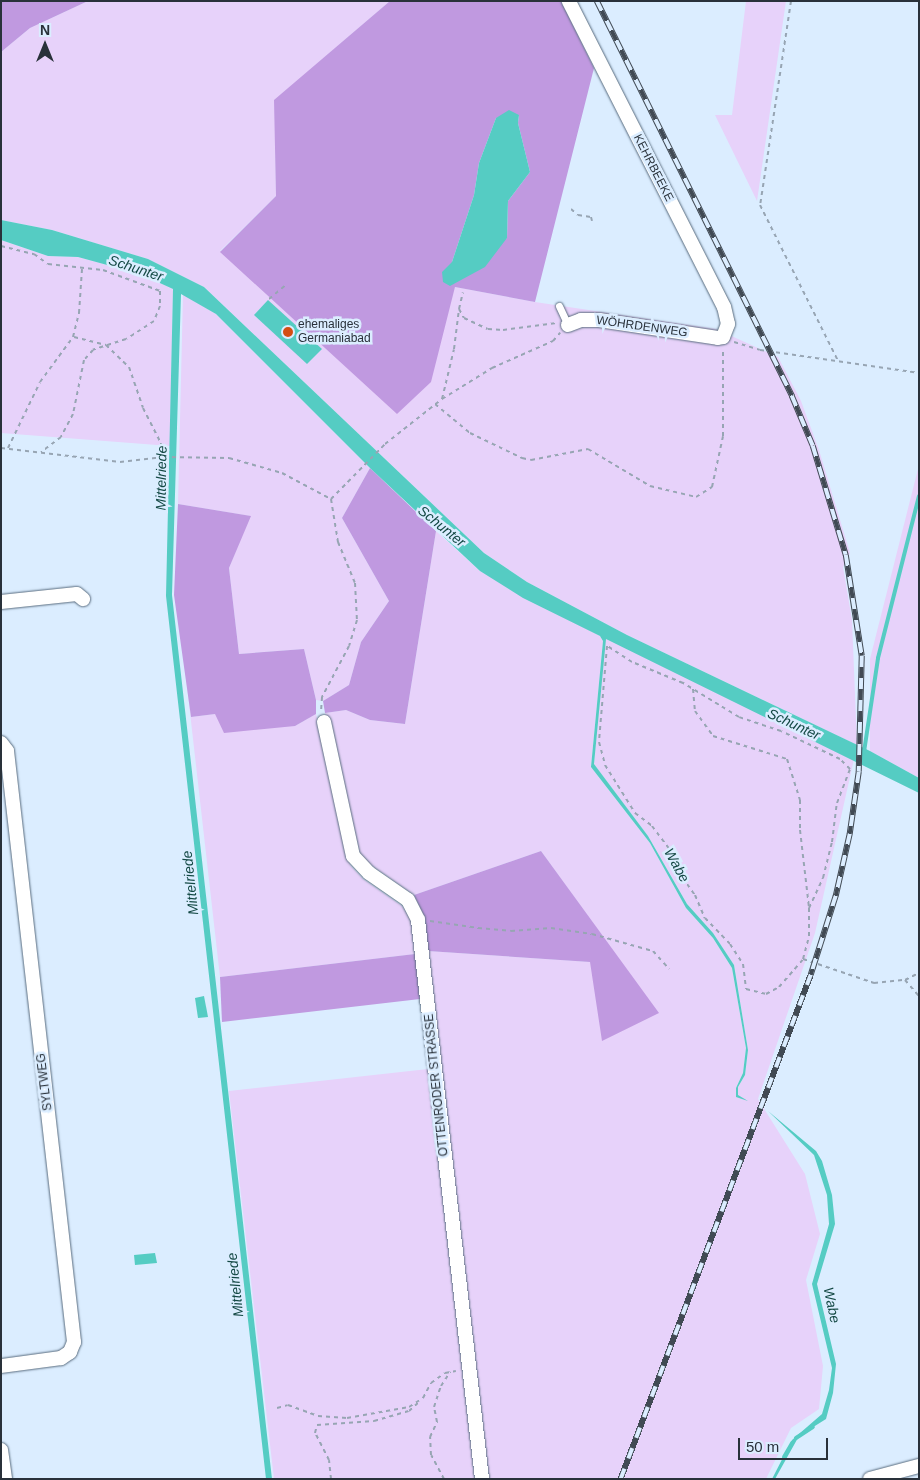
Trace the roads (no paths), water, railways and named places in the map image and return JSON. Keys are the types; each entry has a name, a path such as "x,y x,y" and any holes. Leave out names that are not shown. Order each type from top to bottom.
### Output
{"street":[{"name":"KEHRBEEKE","path":"569,1 724,308 728,324 723,337"},
{"name":"WÖHRDENWEG","path":"568,325 581,320 599,320 723,337"},
{"path":"1,602 77,594 83,599"},
{"name":"OTTENRODER STRASSE","path":"324,722 353,856 369,873 408,900 418,920 482,1479"},
{"name":"SYLTWEG","path":"1,743 7,751 74,1342 70,1352 61,1358 1,1366"},
{"path":"1,1450 5,1479"},
{"path":"870,1479 919,1466"}],"lane":[{"path":"559,306 568,325"}],"water":[{"path":"509,110 519,115 518,123 530,172 508,201 507,238 485,267 450,286 443,282 442,272 452,262 474,195 479,163 496,118"},
{"name":"Schunter","path":"1,220 52,230 148,259 204,287 484,553 527,582 627,635 870,751 919,778 919,793 606,639 594,764 648,836 687,904 713,933 734,965 748,1050 745,1075 738,1087 738,1095 748,1101 736,1097 736,1088 743,1073 746,1048 732,968 713,938 686,908 650,843 591,767 603,641 600,636 523,598 480,571 370,468 216,314 181,294 172,595 272,1479 266,1479 166,596 173,289 140,274 78,257 48,256 1,240"},
{"name":"ehemaliges Germaniabad","path":"268,300 322,349 307,364 254,315"},
{"path":"204,996 208,1017 198,1018 195,998"},
{"path":"768,1111 816,1151 822,1161 832,1195 835,1224 817,1284 836,1364 833,1393 826,1419 799,1436 775,1479 772,1479 792,1440 822,1414 829,1390 832,1368 812,1284 829,1224 827,1195 814,1155"},
{"path":"155,1253 157,1263 135,1265 134,1255"}],"waterway":[{"path":"864,752 878,658 919,496"},
{"name":"Wabe","path":"796,1438 813,1427"},
{"name":"Wabe","path":"784,1457 792,1443"}],"railway":[{"path":"597,1 792,396 813,446 846,555 862,656 859,772 850,834 836,896 811,975 621,1479"}],"place":[{"name":"ehemaliges Germaniabad","path":"288,332"}],"water label":[{"name":"Mittelriede","path":"161,478"},
{"name":"Mittelriede","path":"190,883"},
{"name":"Mittelriede","path":"235,1285"}]}
